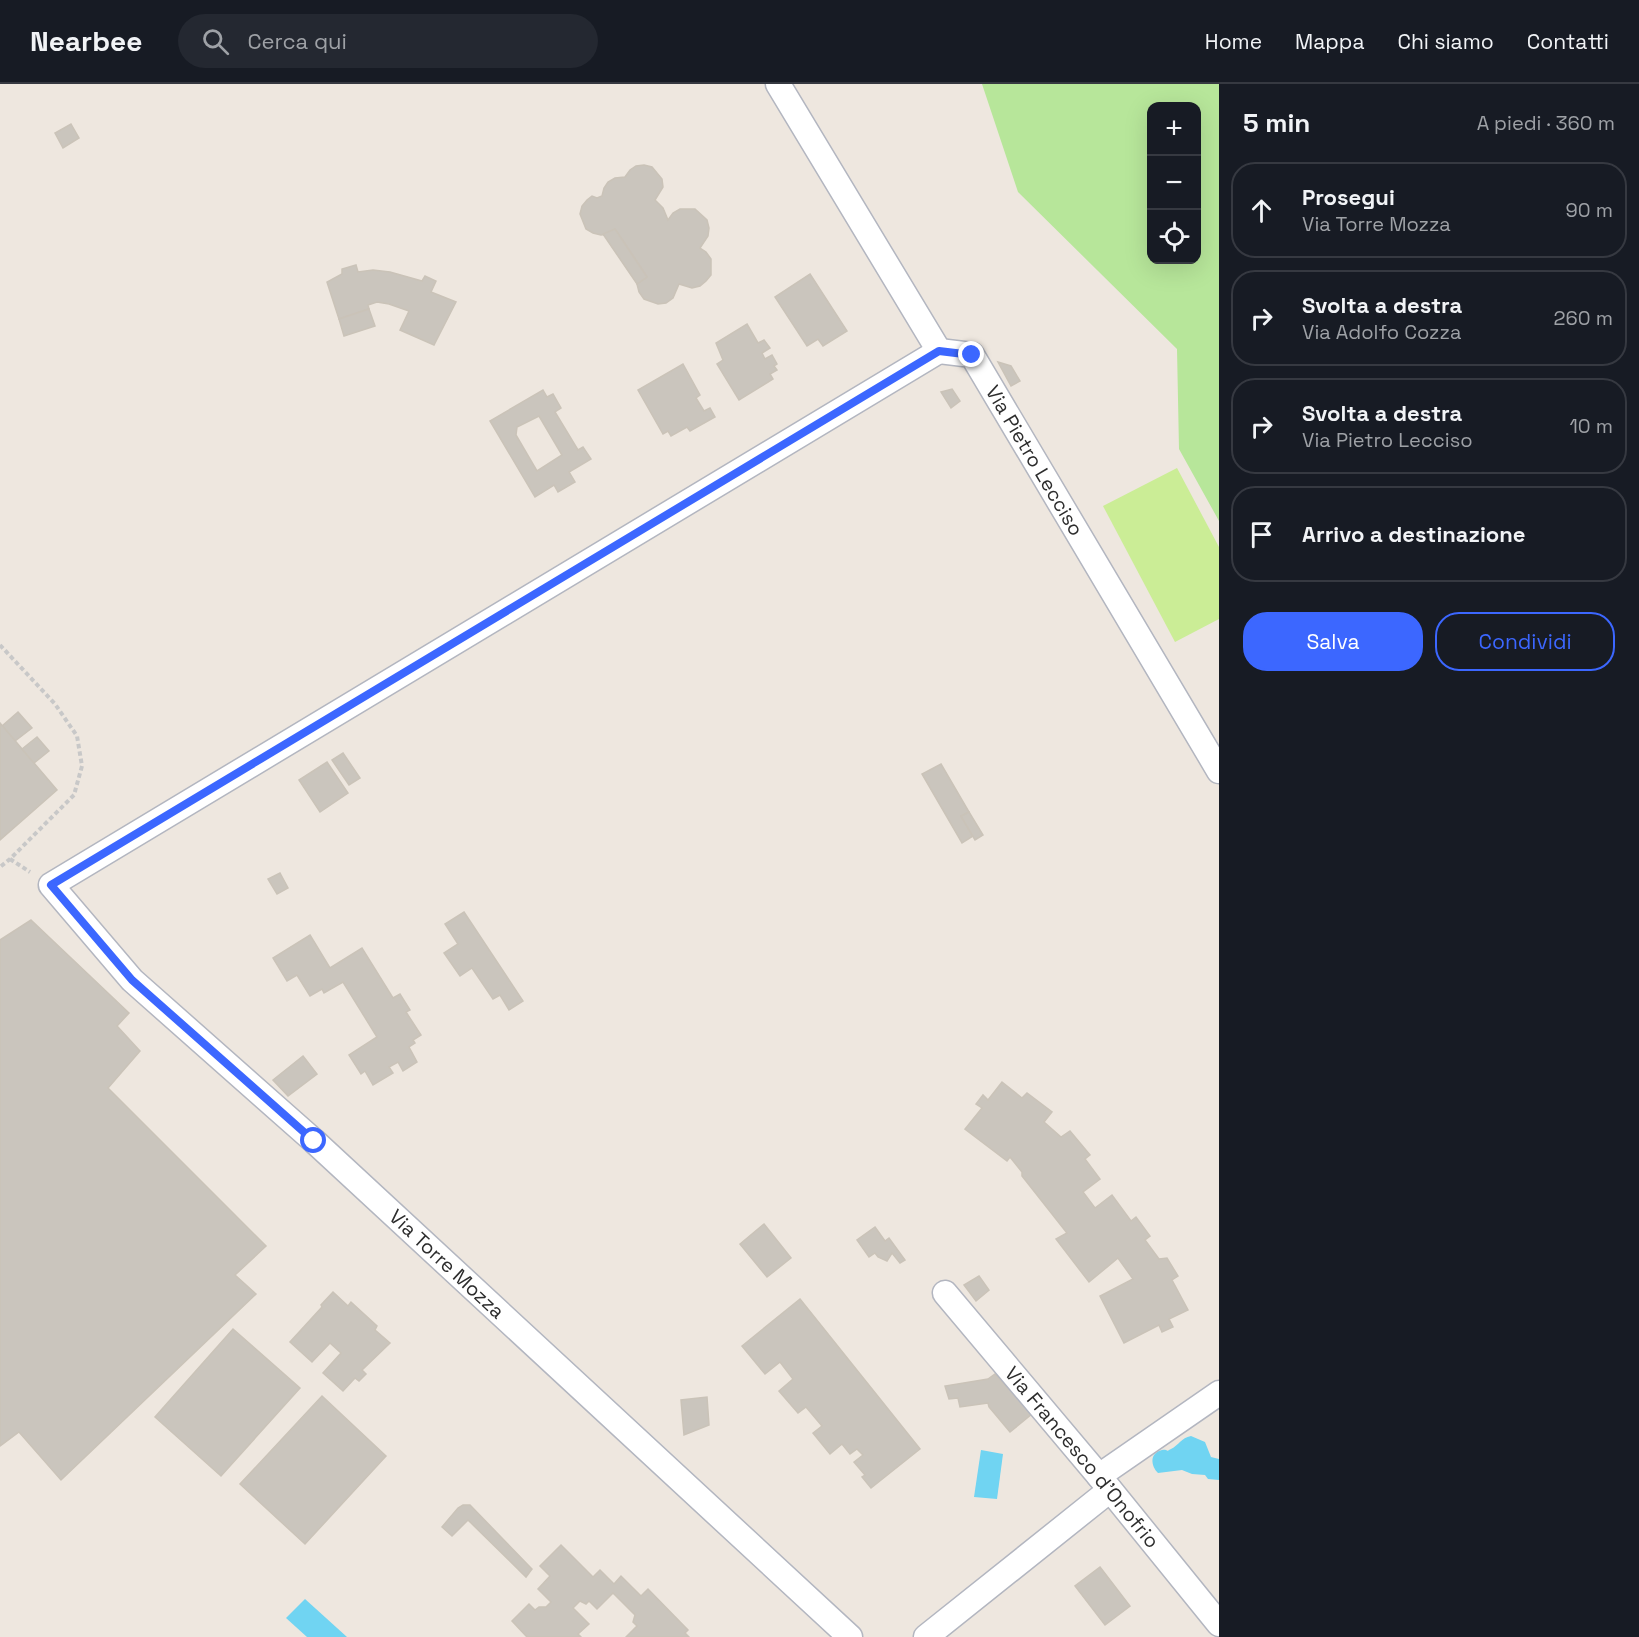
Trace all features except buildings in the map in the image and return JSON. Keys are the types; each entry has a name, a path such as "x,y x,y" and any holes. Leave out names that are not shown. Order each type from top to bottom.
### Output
{"street":[{"path":"778,84 939,351"},
{"name":"Via Pietro Lecciso","path":"939,351 972,355 1219,771"},
{"name":"Via Torre Mozza","path":"850,1637 314,1141 132,980 51,885 939,351"},
{"name":"Via Francesco d'Onofrio","path":"945,1293 1219,1624"},
{"path":"926,1637 1104,1483 1219,1393"}],"path":[{"path":"0,645 55,704 77,736 82,766 74,795 10,860 0,867"}],"green space":[{"path":"982,84 1219,84 1219,521 1179,449 1177,349 1018,192"},
{"path":"1177,468 1219,547 1219,619 1175,642 1103,506"}],"water":[{"path":"1191,1436 1205,1442 1211,1457 1219,1459 1219,1480 1208,1479 1205,1475 1182,1470 1158,1473 1156,1470 1152,1460 1155,1454 1162,1450 1169,1450"},
{"path":"981,1450 1003,1454 997,1499 974,1497"},
{"path":"305,1599 347,1637 307,1637 286,1618"}],"route":[{"path":"314,1141 132,980 51,885 939,351 972,355"}]}
